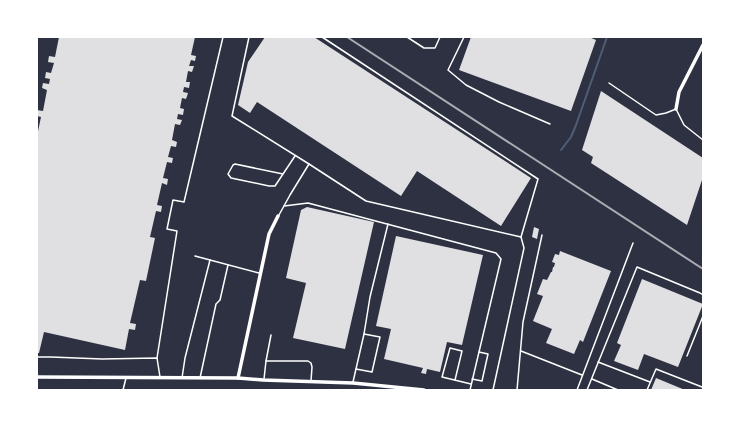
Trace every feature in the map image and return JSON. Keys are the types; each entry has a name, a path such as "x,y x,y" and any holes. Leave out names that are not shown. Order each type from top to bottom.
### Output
{"street":[{"path":"676,109 679,92 703,45"},
{"path":"238,378 269,234 278,216"},
{"path":"37,377 238,378 353,383 424,390"}],"lane":[{"path":"160,378 157,358 177,231 167,229 173,200 184,202 223,37"},
{"path":"249,37 232,116 366,202 522,237"},
{"path":"322,37 538,179 522,237 524,248 493,390"},
{"path":"407,37 424,48 435,48 440,37"},
{"path":"464,37 448,70 466,85 499,102 550,124"},
{"path":"609,83 656,115 676,109 684,125 703,140"},
{"path":"283,174 235,164 228,174 231,178 275,186 283,174 295,156"},
{"path":"278,216 309,164"},
{"path":"284,206 308,203 496,253 501,260 470,390"},
{"path":"353,383 364,334 370,297 388,224"},
{"path":"517,390 523,322 542,234"},
{"path":"577,390 633,243"},
{"path":"196,256 261,274"},
{"path":"182,378 185,358 210,260"},
{"path":"200,378 216,304 220,300 228,265"},
{"path":"587,390 637,266 703,295"},
{"path":"687,356 703,316"},
{"path":"356,369 372,372 380,337 364,334"},
{"path":"263,380 271,335"},
{"path":"455,380 462,351 450,348 442,377 471,384"},
{"path":"520,351 582,375"},
{"path":"472,379 482,381 488,354 478,352"},
{"path":"37,357 102,359 157,358"},
{"path":"266,361 308,361 311,363 312,367 311,381"},
{"path":"598,362 650,382"},
{"path":"647,390 656,369 702,386"},
{"path":"123,390 126,377"},
{"path":"591,379 618,390"}],"building":[{"path":"59,37 195,37 191,55 196,56 195,61 191,60 189,66 194,66 192,72 188,71 186,82 190,82 189,88 184,87 183,92 188,93 186,99 182,98 180,108 184,109 183,115 178,114 177,119 182,120 180,125 175,124 172,140 177,142 176,147 171,146 168,157 173,158 172,163 167,162 163,178 168,179 167,185 162,183 157,205 162,206 161,212 156,211 150,237 155,238 146,281 140,280 130,323 136,324 135,330 129,329 125,350 44,332 39,353 37,353 37,136 41,117 37,116 37,110 43,111 47,90 42,88 43,83 49,84 50,79 45,78 46,72 51,73 54,63 48,62 49,56 55,57"},
{"path":"265,37 314,37 531,178 501,226 417,171 401,196 257,102 250,113 238,105 248,62"},
{"path":"471,37 589,37 596,40 571,111 459,70"},
{"path":"601,91 703,158 703,177 687,225 591,163 593,157 582,150"},
{"path":"307,207 374,222 345,349 293,338 306,283 286,278 301,210"},
{"path":"534,227 539,229 537,239 532,237"},
{"path":"396,236 483,255 462,345 447,342 440,372 427,369 426,374 421,373 423,368 384,359 391,329 376,326"},
{"path":"560,251 611,271 583,342 580,340 574,354 546,343 552,329 533,321 543,296 537,294 543,279 547,280 552,272 555,263 552,262 555,254 559,255"},
{"path":"642,279 703,304 678,367 644,354 638,370 614,361 621,345 617,343"},
{"path":"656,378 685,390 651,390"}],"waterway":[{"path":"561,150 571,137 576,125 607,37"}],"railway":[{"path":"347,37 703,269"}]}
